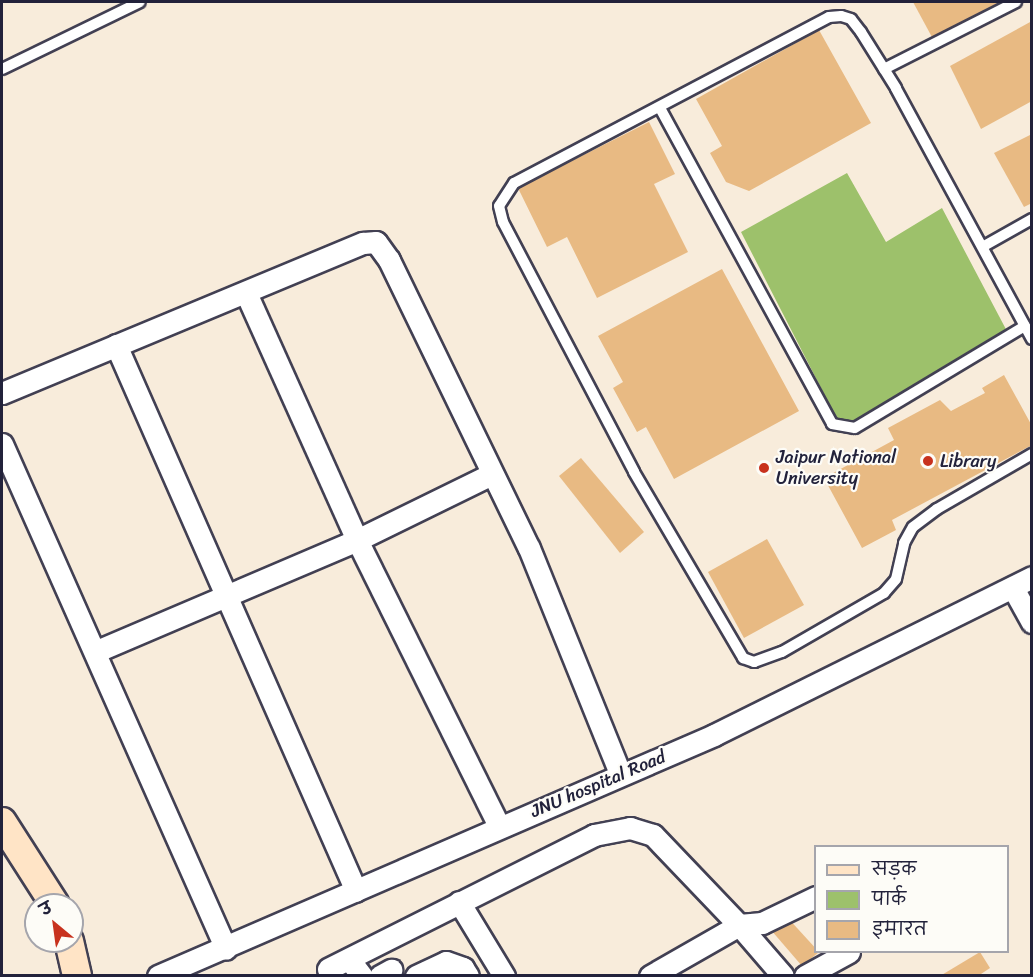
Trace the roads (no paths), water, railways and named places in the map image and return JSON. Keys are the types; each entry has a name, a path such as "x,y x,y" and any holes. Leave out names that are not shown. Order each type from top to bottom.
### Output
{"main road":[{"path":"2,822 47,893"},
{"path":"72,953 77,975"}],"street":[{"path":"2,393 363,243 376,243 389,260 562,623 620,773"},
{"path":"246,293 357,540 499,826"},
{"path":"116,345 356,891"},
{"path":"2,444 97,651 226,949"},
{"path":"97,651 357,540 492,474"},
{"name":"JNU hospital Road","path":"158,975 226,949 499,826 714,735 1032,577"},
{"path":"1013,588 1032,622"},
{"path":"328,969 594,835 630,828 652,835 739,925 783,975"},
{"path":"650,975 739,925 762,923 814,898"},
{"path":"459,902 504,975"},
{"path":"805,975 845,953"},
{"path":"349,959 362,975"},
{"path":"416,975 446,962 464,968 468,975"}],"lane":[{"path":"2,69 140,2"},
{"path":"884,69 1016,2"},
{"path":"1032,339 984,246 884,69 851,19 829,18 514,183 499,206 503,222 634,472 743,658 754,662 782,652 884,593 896,579 904,543 913,527 937,509 1032,454"},
{"path":"660,108 832,424 855,428 1025,326"},
{"path":"984,246 1032,219"}],"place":[{"name":"Library","path":"928,461"},
{"name":"Jaipur National University","path":"764,468"}]}
